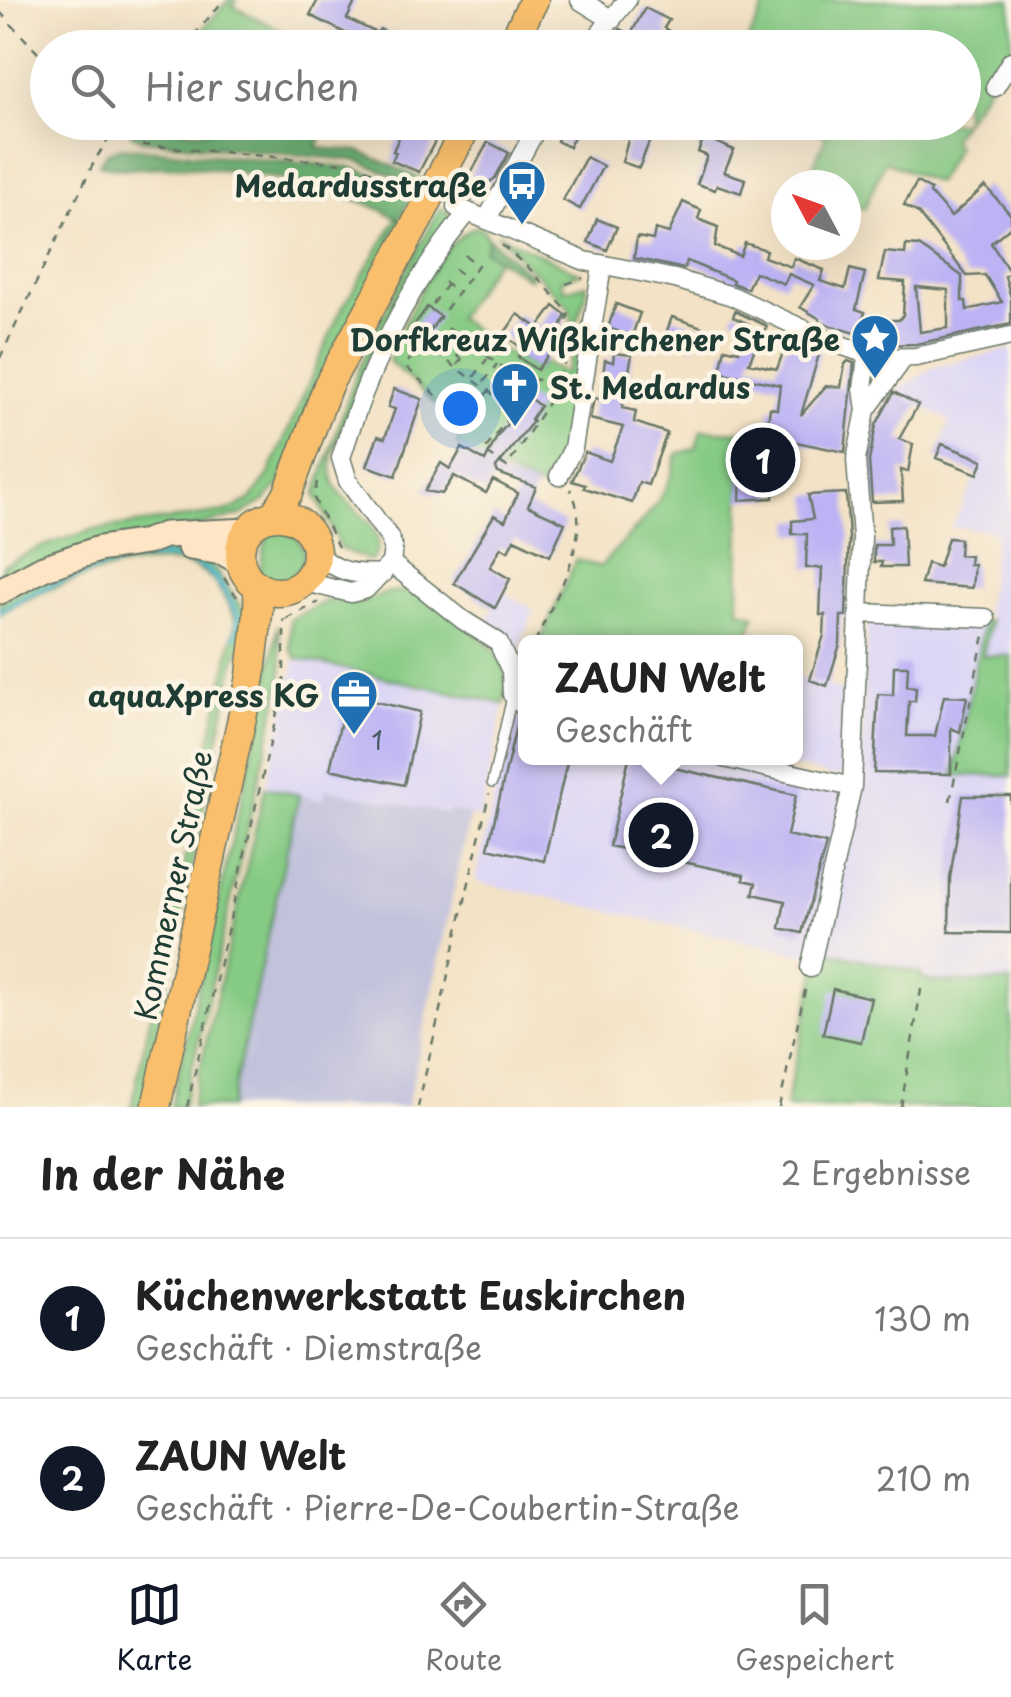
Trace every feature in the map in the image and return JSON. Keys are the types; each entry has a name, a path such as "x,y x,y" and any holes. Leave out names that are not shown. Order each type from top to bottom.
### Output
{"main road":[{"path":"519,30 534,0"},
{"path":"273,516 288,493 328,385 418,220 429,184 457,140"},
{"path":"302,524 304,493 348,353"},
{"path":"273,516 288,517 302,524 312,536 314,569 283,595 246,576 240,562 248,531 273,516"},
{"path":"0,591 73,557 165,535 248,531"},
{"path":"146,542 208,549 240,562"},
{"name":"Kommerner Straße","path":"156,1107 251,677 259,603 283,595"}],"street":[{"path":"580,0 612,20"},
{"path":"603,30 627,0"},
{"path":"995,88 1011,61"},
{"path":"487,220 530,140"},
{"path":"283,595 356,593 366,589 394,556 389,537 348,481 341,458 404,303 462,209 602,266 722,292 867,356 903,359 1011,336"},
{"path":"559,476 573,448 602,266"},
{"path":"810,968 852,787 862,537 856,460 866,410 863,389 867,356"},
{"path":"866,410 903,359"},
{"path":"316,554 351,574 387,568 498,642 511,671 512,694 518,701"},
{"path":"860,613 986,618"},
{"path":"755,765 852,787"}],"lane":[{"path":"492,783 512,694"}],"path":[{"path":"198,30 224,0"},
{"path":"0,12 30,44"},
{"path":"0,358 106,140"},
{"path":"133,140 352,164 429,184"},
{"path":"487,220 494,239 532,271 569,314 557,358 566,364"},
{"path":"448,328 505,369 465,422 405,366 478,264 463,254"},
{"path":"454,269 469,279"},
{"path":"566,284 581,278"},
{"path":"433,304 445,283 459,293"},
{"path":"437,298 449,307"},
{"path":"429,336 462,359"},
{"path":"422,342 514,410"},
{"path":"456,366 472,346"},
{"path":"473,378 489,357"},
{"path":"482,385 498,363"},
{"path":"536,379 555,392 507,467 484,452 514,410 536,379"},
{"path":"538,635 579,536 577,501 559,476"},
{"path":"187,1107 284,682 283,595"},
{"path":"950,801 986,618"},
{"path":"418,1107 492,783"},
{"path":"779,1107 810,968"},
{"path":"901,1107 922,984"}],"shaded area":[{"path":"1011,349 1011,656 983,656 991,616 985,615 996,531 956,527 950,530 978,474 936,458 950,421 894,392 934,367"},
{"path":"504,592 533,613 524,635 518,635 514,662 483,625"},
{"path":"868,616 984,621 955,775 1011,776 1011,982 932,982 821,950 860,774"},
{"path":"296,658 504,704 480,818 327,789 322,800 265,787"},
{"path":"803,678 849,693 846,771 838,778 788,765 803,765"},
{"path":"518,719 518,765 736,765 847,789 810,956 475,881 510,724"},
{"path":"327,789 470,815 407,1107 230,1107 299,795 322,800"}],"green space":[{"path":"229,0 237,0 232,6 281,30 202,30"},
{"path":"768,0 1011,0 1011,51 981,96 981,30 753,30"},
{"path":"142,140 321,140 317,148 359,151 422,179 418,186 359,161"},
{"path":"824,140 951,140 957,146 936,183 885,161 864,209 861,170 811,170"},
{"path":"122,147 351,167 413,193 400,219 350,198 271,177 179,166 121,168 99,164 106,153"},
{"path":"440,208 448,212 451,220 373,349 333,454 336,487 378,539 371,561 341,549 316,495 353,383 378,325"},
{"path":"397,218 402,221 391,237 279,485 264,501 240,515 0,579 3,565 92,530 225,512 250,501 269,474 340,312"},
{"path":"475,227 484,229 488,243 485,250 497,258 457,318 537,370 543,362 565,374 588,312 565,457 540,488 499,470 456,444 464,430 389,361 435,267 447,249"},
{"path":"497,234 580,273 561,280 564,290 587,284 565,355 562,353 572,322 569,307"},
{"path":"486,236 531,275 529,279 484,250"},
{"path":"701,430 741,432 739,610 755,615 748,635 543,635 576,559 600,567 657,503 677,454 696,448"},
{"path":"283,529 297,536 305,554 298,573 288,579 273,580 259,572 268,531"},
{"path":"184,552 211,564 249,618 248,632 235,659 141,1107 131,1107 236,621 207,575 188,565 163,562 103,571 43,592 0,614 0,602 78,567 119,556"},
{"path":"407,591 460,622 497,654 505,673 504,704 296,658 290,648 290,619 333,598 356,604 389,592"},
{"path":"984,621 990,621 983,656 1011,656 1011,776 954,775"},
{"path":"278,625 282,671 277,702 183,1107 171,1107 264,700"},
{"path":"265,787 299,795 230,1107 191,1107"},
{"path":"821,950 921,973 920,977 932,982 1011,982 1011,1107 785,1107"}],"building":[{"path":"318,0 356,0 347,19 371,30 340,30 310,15"},
{"path":"645,8 669,20 664,28 667,30 633,30"},
{"path":"398,140 436,140 419,172 392,161 396,152 393,151"},
{"path":"628,140 650,140 639,168 622,162"},
{"path":"703,140 734,150 724,172 745,179 741,193 717,185 715,190 697,184 707,156 698,152"},
{"path":"488,142 509,153 495,178 490,182 483,179 472,200 459,195"},
{"path":"586,157 603,166 580,209 563,200"},
{"path":"917,182 931,190 951,217 985,186 1011,215 1011,226 991,243 1010,273 1005,276 1011,298 1011,324 916,344 880,345 866,340 869,337 819,322 800,307 814,285 789,274 784,284 755,272 747,289 687,261 684,269 634,258 637,237 653,240 655,229 669,233 683,202 701,210 698,219 718,227 715,246 740,256 745,243 766,250 764,257 791,267 793,260 799,260 824,270 820,281 845,289 850,269 865,273 856,309 865,312 863,320 899,320 903,315 905,282 879,280 885,252 905,254 906,245 919,246 962,276 962,301 966,301 967,310 1002,302 985,275 967,276 918,213 904,205","holes":["916,287 948,290 948,328 920,332"]},
{"path":"597,219 617,227 607,250 588,242"},
{"path":"616,304 640,313 632,336 608,328"},
{"path":"554,306 566,315 561,327 563,334 537,370 518,357 524,349 503,335 518,314 538,328"},
{"path":"427,307 440,316 426,337 413,327"},
{"path":"735,311 767,326 749,363 777,369 789,336 820,351 801,415 826,386 841,387 845,364 854,363 845,452 766,436 770,408 777,409 780,385 720,372 725,348 739,351 749,324 733,317"},
{"path":"672,317 702,327 695,347 665,336"},
{"path":"614,353 632,355 622,408 636,411 634,422 667,433 648,485 639,482 632,503 572,481 585,452 610,461 623,427 590,419 594,398 600,399 605,360 613,362"},
{"path":"394,389 422,399 396,476 367,466 378,436 385,438 395,409 388,407"},
{"path":"894,392 918,405 899,439 913,444 908,472 901,470 903,501 872,502 869,461 876,425"},
{"path":"528,397 540,406 496,468 498,473 536,487 528,506 565,523 550,556 514,539 508,551 501,547 490,567 510,579 495,608 454,583 494,515 505,521 518,493 493,480 486,493 454,476 442,494 425,491 441,463 450,469 462,448 485,461 497,437"},
{"path":"751,443 774,443 773,498 740,500 741,476 751,477"},
{"path":"942,444 983,460 978,474 936,458"},
{"path":"846,493 846,616 841,616 840,644 827,686 810,680 824,635 825,615 820,615 822,568 806,568 807,534 792,534 792,521 813,519 808,495"},
{"path":"903,526 905,567 881,567 882,562 874,562 874,545 890,545 889,527"},
{"path":"948,538 960,539 959,555 970,556 969,564 974,564 972,588 921,584 927,563 939,567"},
{"path":"894,666 908,666 907,686 916,687 915,701 909,701 907,736 935,736 944,696 967,697 960,732 951,728 951,774 874,773 878,694 893,695"},
{"path":"347,695 420,712 404,785 330,769"},
{"path":"518,718 518,765 566,765 544,861 488,848"},
{"path":"627,765 661,765 796,795 787,835 826,844 802,933 780,928 785,901 753,894 756,883 743,880 744,875 609,846"},
{"path":"963,796 1011,796 1011,933 949,932 950,878"},
{"path":"833,989 871,998 861,1042 823,1034"}],"waterway":[{"path":"0,611 73,577 135,560 164,557 189,560 213,576 239,617 235,636"}],"place":[{"name":"Medardusstraße","path":"522,226"},
{"name":"Dorfkreuz Wißkirchener Straße","path":"875,380"},
{"name":"St. Medardus","path":"515,428"},
{"name":"Küchenwerkstatt Euskirchen","path":"763,460"},
{"name":"aquaXpress KG","path":"354,736"},
{"name":"ZAUN Welt","path":"661,835"}]}
